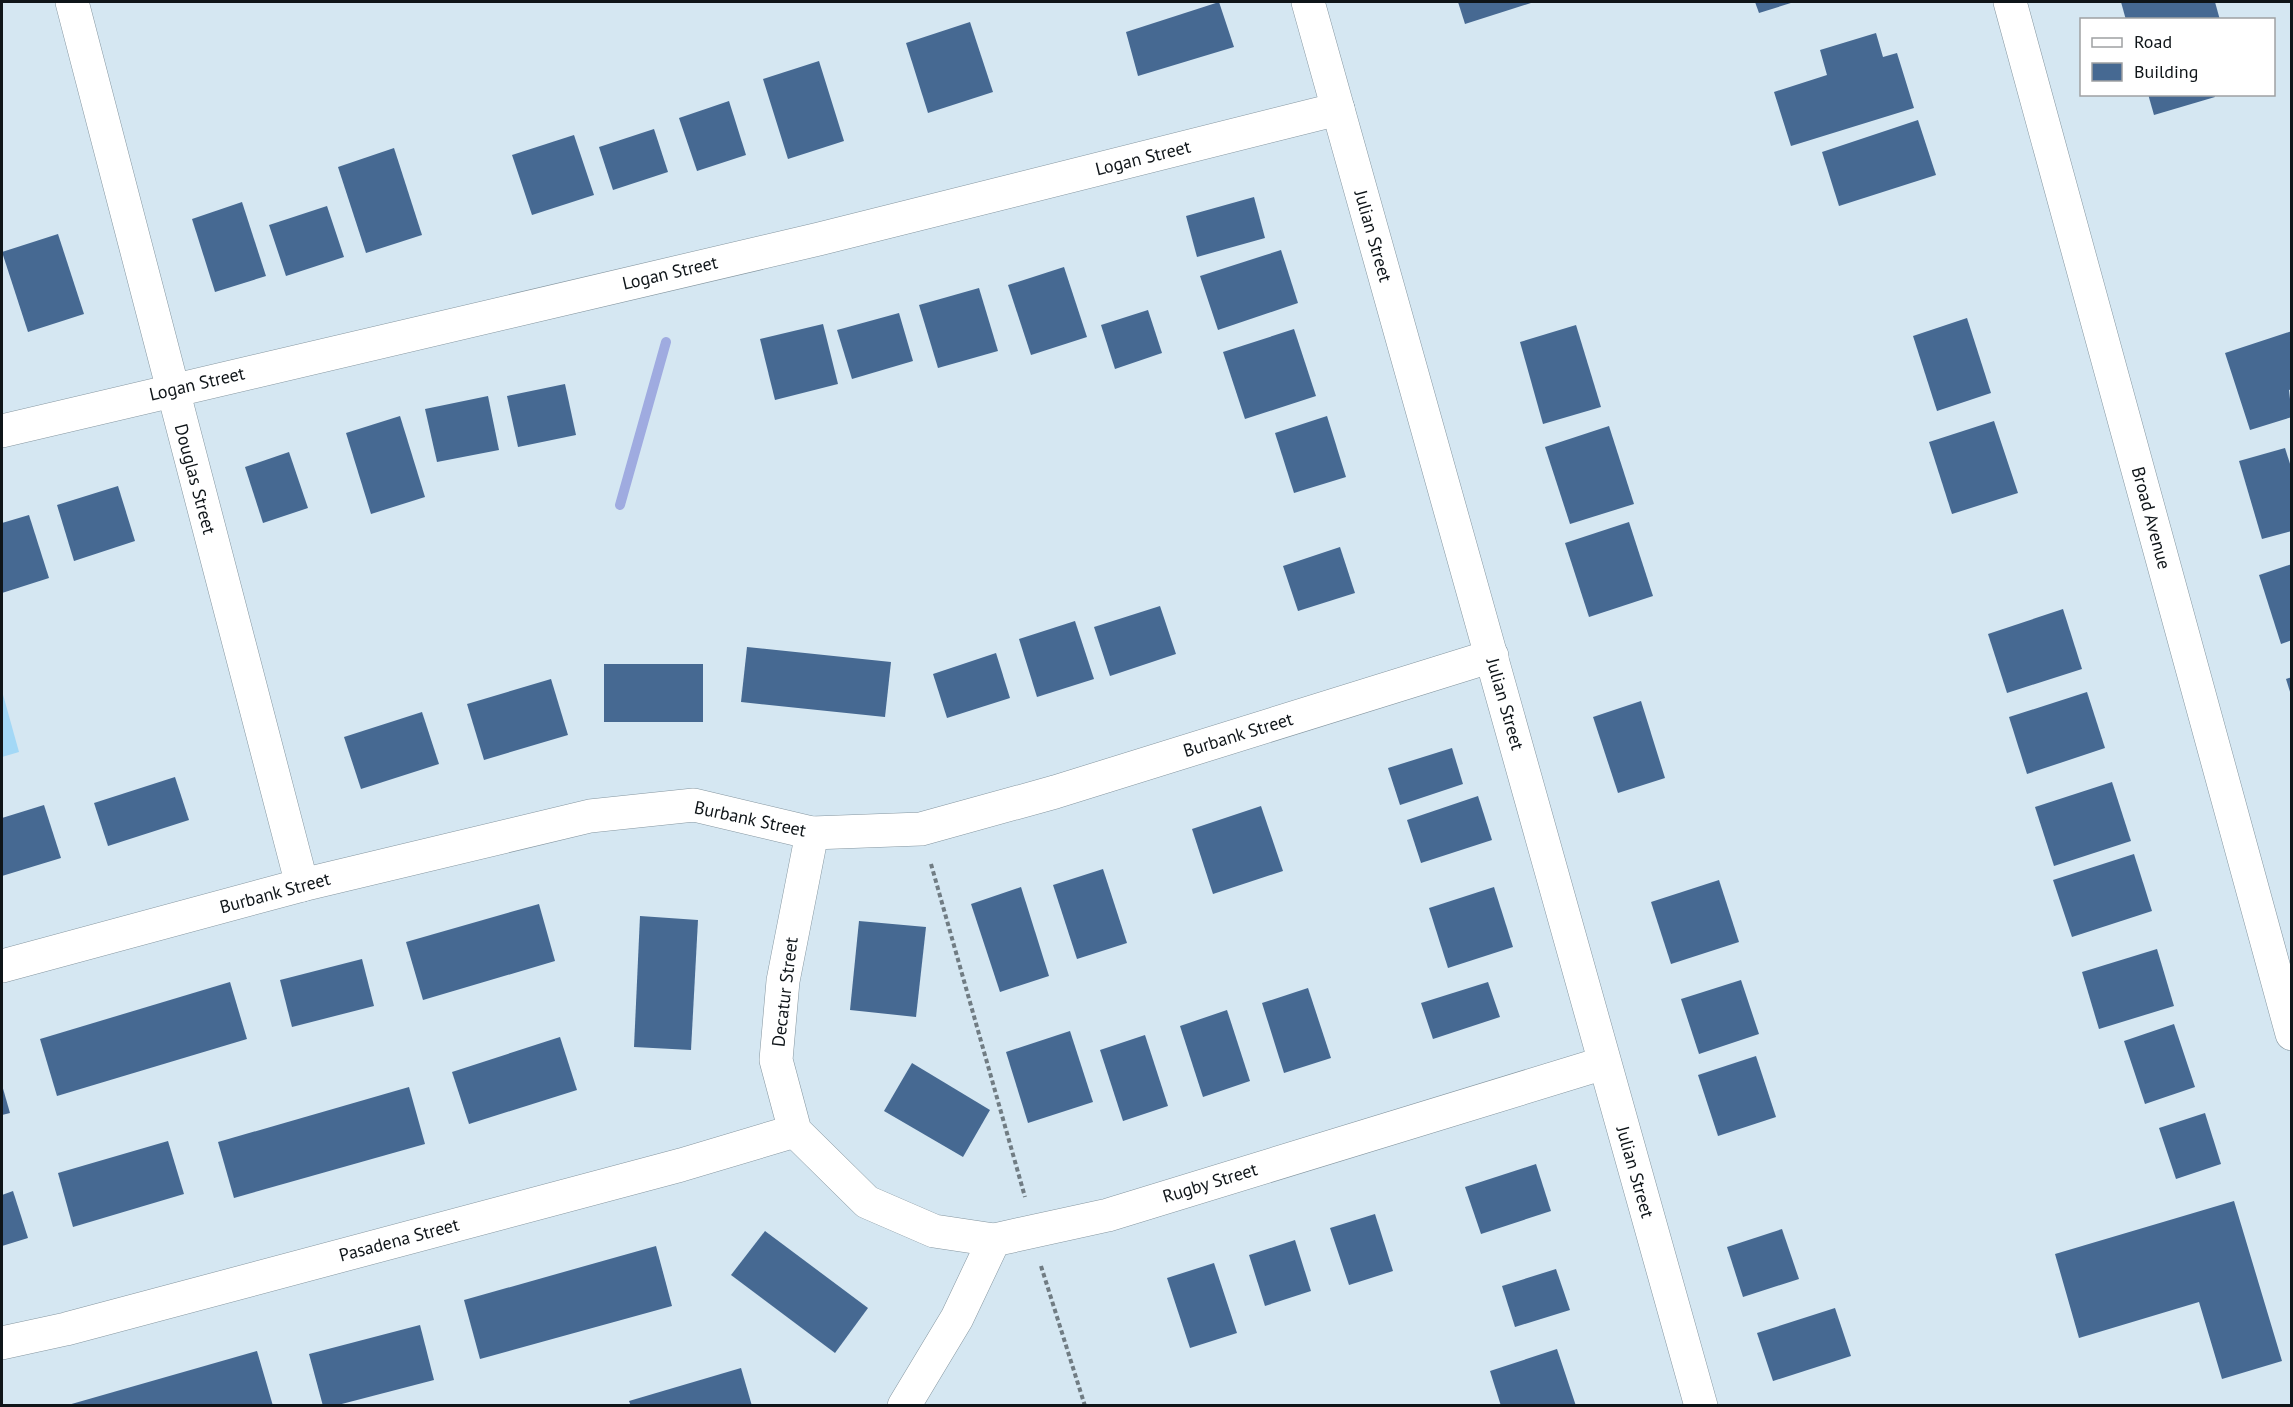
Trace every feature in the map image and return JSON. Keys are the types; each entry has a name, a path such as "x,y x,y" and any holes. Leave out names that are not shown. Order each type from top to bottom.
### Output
{"street":[{"name":"Douglas Street","path":"72,2 302,885"},
{"name":"Julian Street","path":"1308,2 1701,1406"},
{"name":"Broad Avenue","path":"2010,2 2292,1034"},
{"name":"Logan Street","path":"2,431 819,239 1338,109"},
{"name":"Burbank Street","path":"2,966 302,885 590,816 694,805 812,833 921,829 1055,792 1492,656"},
{"name":"Decatur Street","path":"795,1131 776,1060 783,981 812,833"},
{"name":"Rugby Street","path":"994,1240 1108,1215 1604,1063"},
{"path":"795,1131 867,1202 934,1231 994,1240 957,1318 904,1406"},
{"name":"Pasadena Street","path":"2,1343 66,1329 647,1174 795,1131"}],"path":[{"path":"921,829 1035,1231 1041,1263 1084,1406"}],"shaded area":[{"path":"2,691 19,752 2,757"}],"building":[{"path":"1219,2 1234,47 1138,76 1126,32"},
{"path":"1458,2 1534,2 1465,24"},
{"path":"1755,2 1794,2 1759,13"},
{"path":"2121,2 2215,2 2219,18 2125,18"},
{"path":"970,22 993,92 928,113 906,43"},
{"path":"1876,33 1883,57 1897,53 1914,108 1791,146 1774,92 1827,75 1820,50"},
{"path":"819,61 844,141 788,159 763,79"},
{"path":"2149,96 2215,97 2154,115"},
{"path":"729,101 746,155 697,171 679,118"},
{"path":"1918,120 1936,175 1839,206 1822,152"},
{"path":"654,129 668,172 613,190 599,147"},
{"path":"574,135 594,195 532,215 512,155"},
{"path":"394,148 422,235 366,253 338,167"},
{"path":"1254,197 1265,238 1197,257 1186,216"},
{"path":"242,202 266,276 215,292 192,219"},
{"path":"327,206 344,257 286,276 269,225"},
{"path":"58,234 84,314 28,332 2,252"},
{"path":"1281,250 1298,303 1218,330 1200,276"},
{"path":"1064,267 1087,337 1031,355 1008,285"},
{"path":"979,288 998,351 938,368 919,305"},
{"path":"1148,310 1162,353 1115,369 1101,325"},
{"path":"899,313 913,361 852,379 837,330"},
{"path":"1967,318 1991,393 1937,411 1913,336"},
{"path":"823,324 838,384 775,400 760,339"},
{"path":"1576,325 1601,407 1543,424 1520,342"},
{"path":"1294,329 1316,396 1245,419 1223,352"},
{"path":"2292,331 2292,389 2289,390 2292,417 2250,430 2225,353"},
{"path":"565,384 576,435 518,447 507,396"},
{"path":"488,396 499,450 437,462 425,409"},
{"path":"400,416 425,497 371,514 346,433"},
{"path":"1327,416 1346,477 1294,493 1275,433"},
{"path":"1994,421 2018,493 1952,514 1929,442"},
{"path":"1609,426 1634,504 1570,524 1545,447"},
{"path":"2285,448 2292,470 2292,531 2262,539 2239,461"},
{"path":"289,452 308,508 263,523 245,467"},
{"path":"118,486 135,541 74,561 57,505"},
{"path":"29,515 49,578 2,593 2,523"},
{"path":"1629,522 1653,596 1589,617 1565,543"},
{"path":"1340,547 1355,593 1298,611 1283,566"},
{"path":"2292,564 2292,640 2281,644 2259,575"},
{"path":"1160,606 1176,654 1110,676 1094,627"},
{"path":"2063,609 2082,669 2007,693 1988,634"},
{"path":"1075,621 1094,679 1037,697 1019,639"},
{"path":"747,647 891,662 885,717 741,702"},
{"path":"996,653 1010,698 947,718 933,674"},
{"path":"604,664 703,664 703,722 604,722"},
{"path":"2292,677 2292,695 2291,695 2286,679"},
{"path":"551,679 568,735 484,760 467,704"},
{"path":"2087,692 2105,748 2027,774 2009,717"},
{"path":"1641,701 1665,778 1618,793 1593,717"},
{"path":"422,712 439,764 361,789 344,737"},
{"path":"1452,748 1463,784 1400,805 1388,768"},
{"path":"175,777 189,820 108,846 94,803"},
{"path":"2112,782 2131,841 2054,866 2035,807"},
{"path":"1478,796 1492,840 1421,863 1407,820"},
{"path":"44,805 61,858 2,876 2,818"},
{"path":"1261,806 1283,871 1213,894 1192,829"},
{"path":"2134,854 2152,911 2072,937 2053,880"},
{"path":"1103,869 1127,943 1077,959 1053,885"},
{"path":"1719,880 1739,942 1671,964 1651,902"},
{"path":"1021,887 1049,976 1000,992 971,904"},
{"path":"1494,887 1513,947 1448,968 1429,908"},
{"path":"539,904 555,961 423,1000 406,942"},
{"path":"640,916 698,920 691,1050 634,1047"},
{"path":"859,921 926,927 916,1017 850,1010"},
{"path":"2157,949 2174,1006 2099,1029 2082,972"},
{"path":"362,959 374,1006 292,1027 280,980"},
{"path":"1741,980 1759,1034 1699,1054 1681,999"},
{"path":"230,982 247,1039 57,1096 40,1039"},
{"path":"1488,982 1500,1017 1433,1039 1421,1003"},
{"path":"1308,988 1331,1058 1284,1073 1262,1003"},
{"path":"1227,1010 1250,1081 1203,1097 1180,1026"},
{"path":"2174,1024 2195,1087 2145,1104 2124,1041"},
{"path":"1070,1031 1093,1102 1028,1123 1006,1052"},
{"path":"1145,1035 1168,1106 1123,1121 1100,1050"},
{"path":"560,1037 577,1090 469,1124 452,1072"},
{"path":"1756,1056 1776,1117 1718,1136 1698,1075"},
{"path":"912,1063 990,1110 963,1157 884,1111"},
{"path":"2,1085 10,1113 2,1115"},
{"path":"409,1087 425,1144 234,1198 218,1142"},
{"path":"2205,1113 2221,1164 2176,1179 2159,1128"},
{"path":"168,1141 184,1194 73,1227 58,1173"},
{"path":"1536,1164 1551,1211 1481,1234 1465,1187"},
{"path":"13,1191 28,1238 2,1246 2,1195"},
{"path":"2234,1201 2282,1361 2222,1379 2199,1302 2079,1338 2055,1254"},
{"path":"1375,1214 1393,1271 1349,1285 1330,1228"},
{"path":"1782,1229 1799,1279 1743,1297 1727,1247"},
{"path":"765,1231 868,1308 835,1353 731,1275"},
{"path":"1295,1240 1311,1291 1265,1306 1249,1255"},
{"path":"656,1246 672,1306 480,1359 464,1300"},
{"path":"1214,1263 1237,1333 1190,1348 1167,1278"},
{"path":"1556,1269 1570,1310 1515,1327 1502,1286"},
{"path":"1835,1308 1851,1356 1773,1381 1757,1333"},
{"path":"420,1325 434,1380 334,1406 323,1406 309,1354"},
{"path":"1557,1349 1576,1406 1501,1406 1490,1371"},
{"path":"257,1351 273,1406 68,1406 68,1405"},
{"path":"741,1368 752,1406 631,1406 629,1401"}],"waterway":[{"path":"620,505 666,342"}]}
